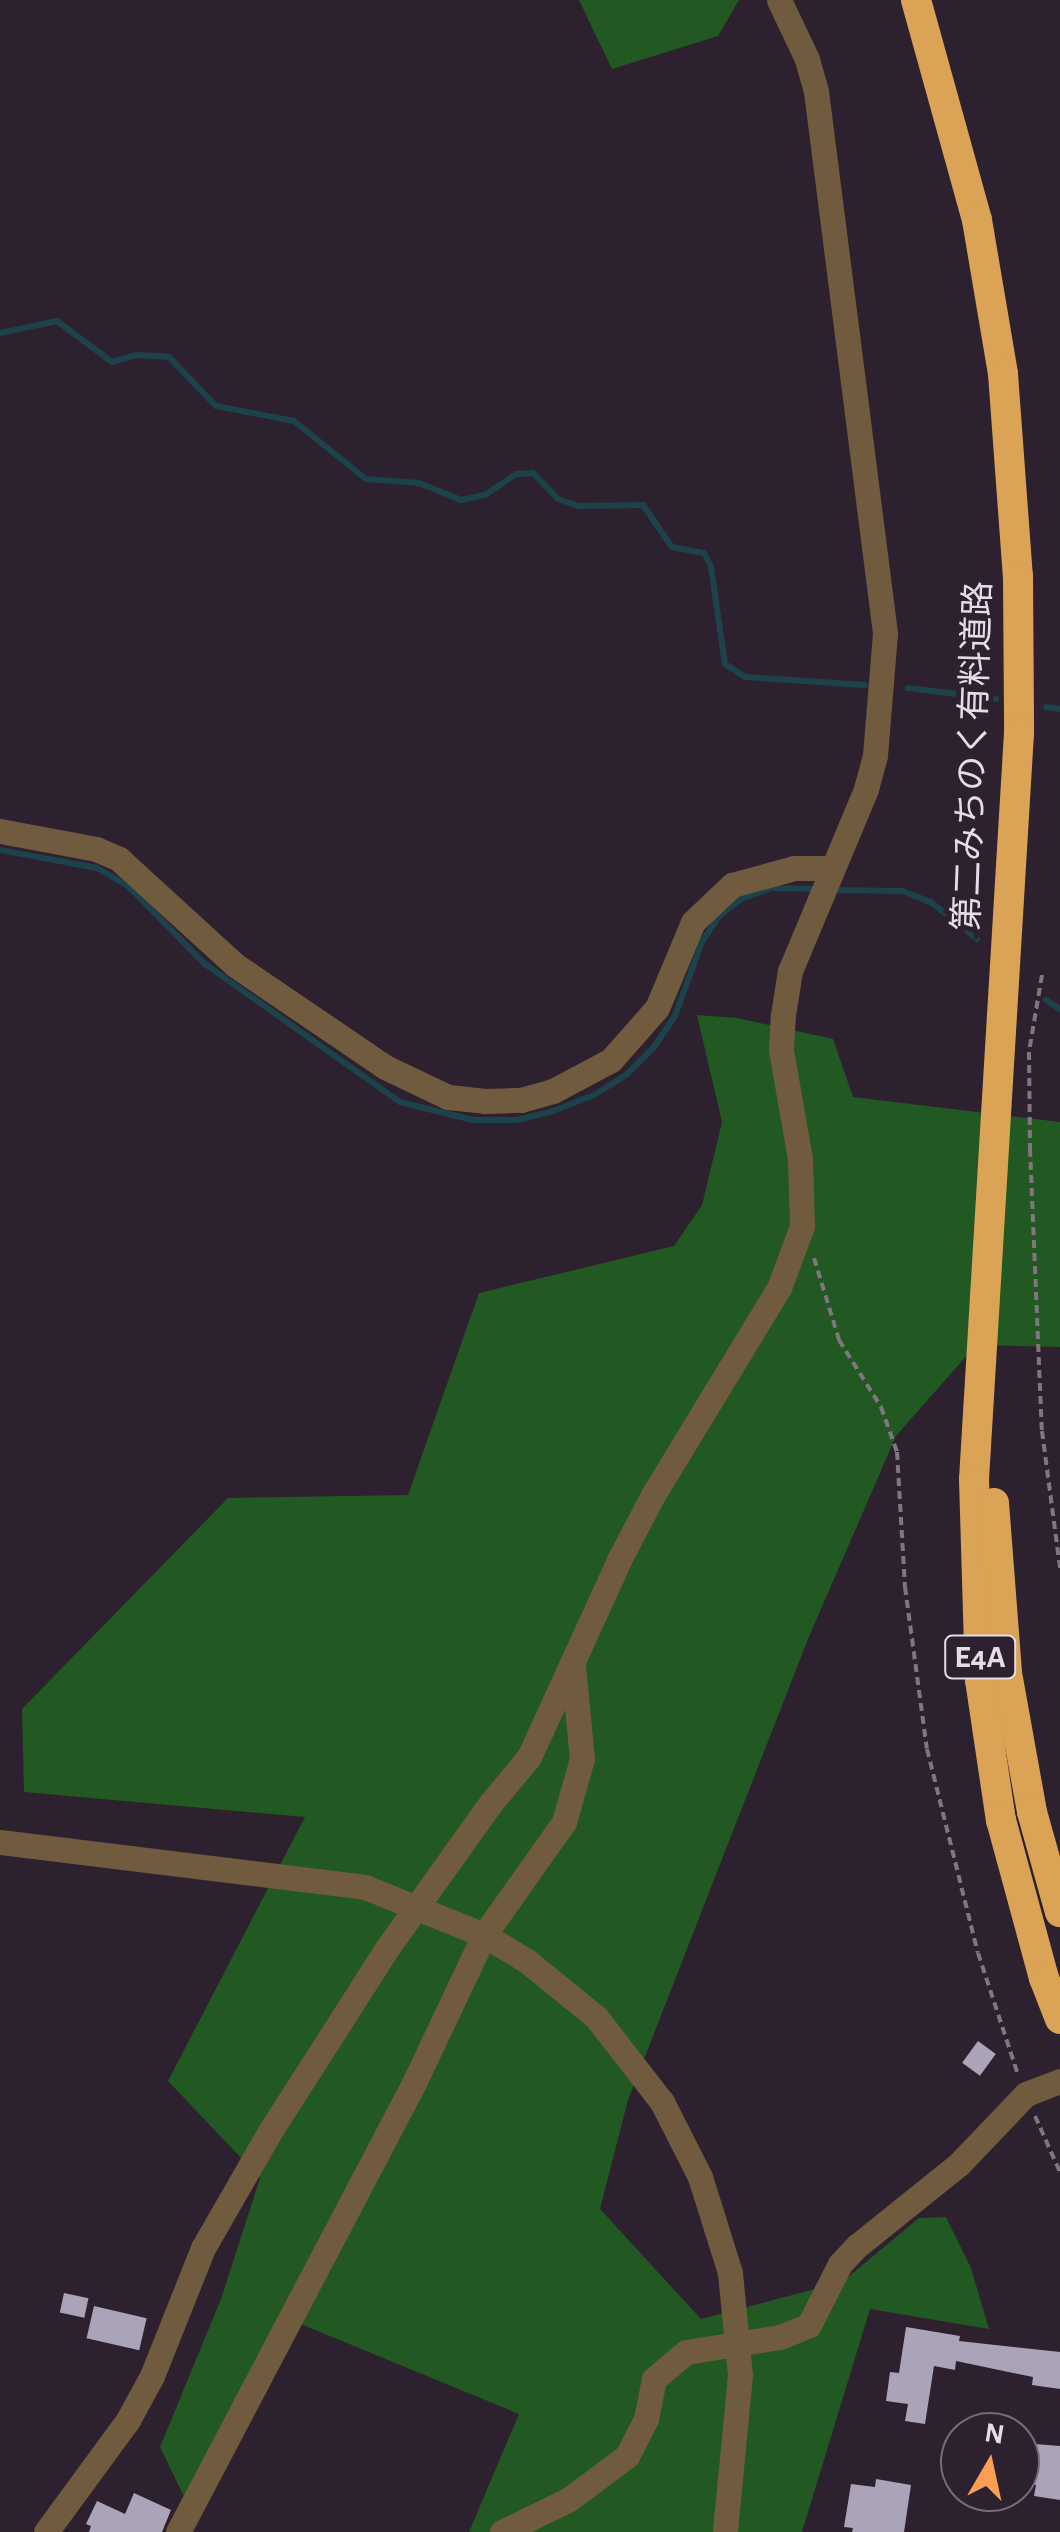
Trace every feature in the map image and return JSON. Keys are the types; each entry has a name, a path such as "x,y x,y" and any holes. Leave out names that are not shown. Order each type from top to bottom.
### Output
{"highway":[{"name":"第二みちのく有料道路","path":"916,0 977,220 1002,374 1018,576 1019,733 974,1478 980,1680 1001,1820 1044,1978 1060,2019"},
{"name":"第二みちのく有料道路","path":"985,1286 992,1480 1007,1673 1032,1812 1060,1912"}],"street":[{"path":"46,2532 128,2420 152,2376 203,2248 224,2209 388,1946 529,1756 653,1495 779,1288 802,1226 800,1159 780,1050 790,971 875,755 885,633 816,90 807,59 779,0"},
{"path":"0,831 96,849 119,859 234,965 385,1067 448,1097 485,1102 521,1100 553,1091 611,1060 657,1008 692,922 732,885 794,868 831,872"},
{"path":"178,2532 414,2083 484,1935 564,1822 582,1759 573,1666"},
{"path":"0,1842 346,1885 419,1905 484,1935 528,1962 596,2017 662,2102 700,2177 730,2273 738,2344 725,2532"},
{"path":"503,2532 568,2500 627,2456 646,2419 654,2380 686,2352 780,2337 809,2325 840,2264 856,2246 959,2164 1044,2087"}],"path":[{"path":"1042,975 1030,1052 1030,1149 1042,1431 1060,1568"},
{"path":"802,1226 838,1340 881,1406 897,1452 905,1587 926,1749 978,1953 1044,2087 1060,2172"}],"green space":[{"path":"579,0 739,0 718,36 612,69"},
{"path":"697,1015 737,1018 833,1039 853,1097 1060,1122 1060,1347 976,1345 896,1436 808,1639 628,2100 600,2209 701,2319 842,2282 919,2218 946,2217 971,2268 989,2329 870,2309 802,2532 469,2532 519,2414 291,2320 189,2507 160,2447 221,2299 260,2178 168,2081 305,1817 24,1792 22,1709 228,1498 408,1495 479,1293 674,1246 702,1205 722,1122"}],"building":[{"path":"978,2041 996,2054 980,2076 962,2063"},
{"path":"64,2293 88,2298 84,2318 60,2313"},
{"path":"94,2306 147,2318 139,2350 87,2338"},
{"path":"906,2327 960,2336 959,2341 1060,2352 1060,2389 1032,2385 1033,2377 956,2361 955,2370 934,2366 925,2424 905,2421 908,2404 886,2401 890,2372 899,2373"},
{"path":"1040,2444 1060,2446 1060,2500 1040,2497"},
{"path":"876,2479 911,2485 904,2532 852,2532 853,2528 844,2527 851,2484 875,2487"},
{"path":"134,2493 171,2510 162,2532 89,2532 91,2526 86,2524 97,2501 125,2514"}],"waterway":[{"path":"0,333 57,321 112,362 136,355 169,357 216,406 294,421 366,479 419,483 461,500 485,495 516,474 533,473 558,499 578,506 643,505 672,547 704,553 711,567 725,664 745,677 865,685"},
{"path":"908,688 996,699"},
{"path":"1046,707 1060,709"},
{"path":"0,850 97,868 128,886 205,964 400,1102 473,1120 517,1120 553,1111 594,1095 627,1074 654,1047 675,1016 702,942 718,917 741,899 772,888 816,889"},
{"path":"829,890 902,891 931,902 977,939"},
{"path":"1046,1000 1060,1009"}]}
